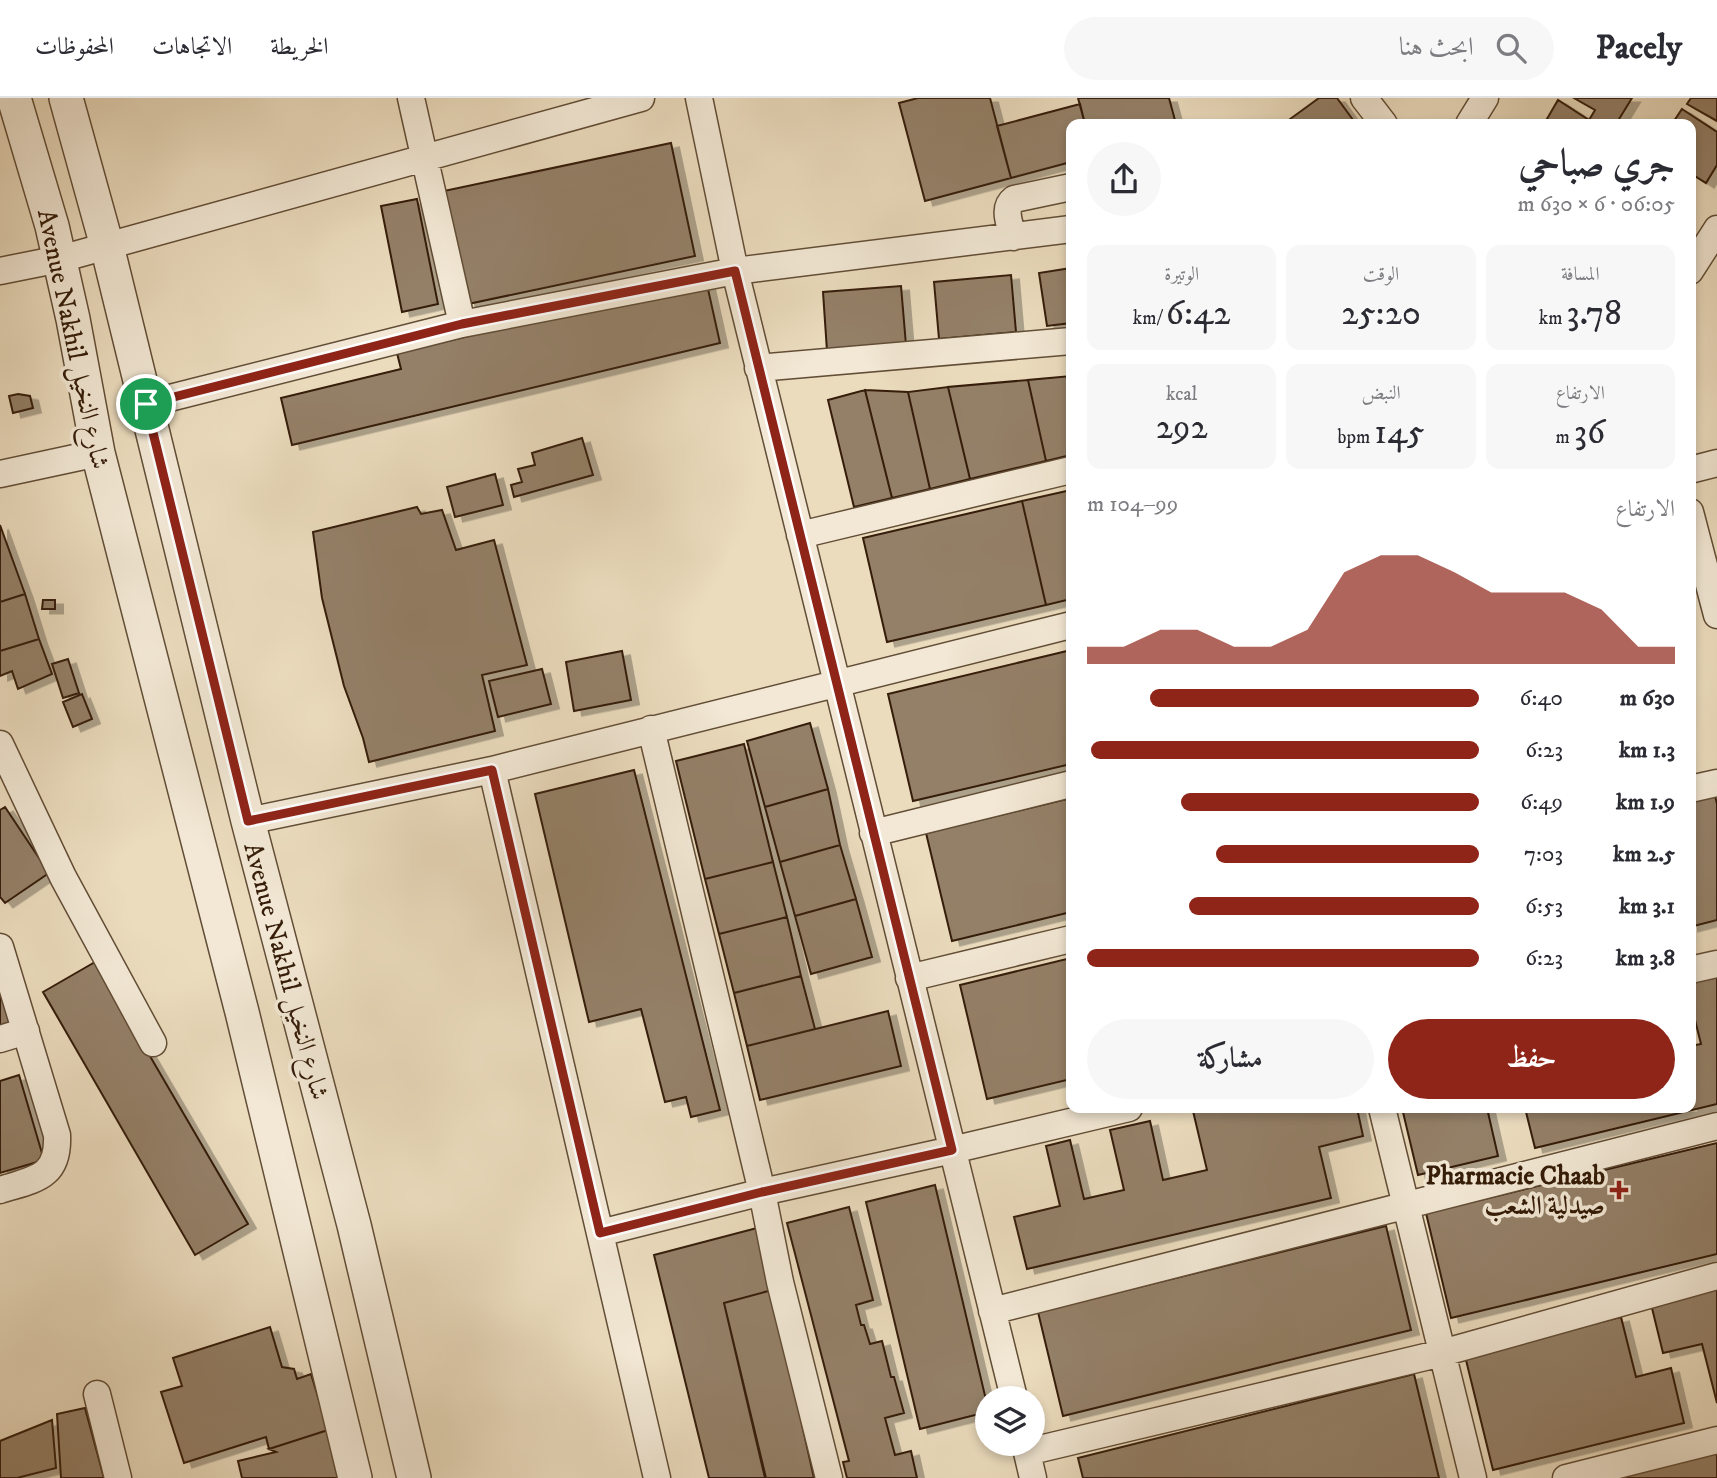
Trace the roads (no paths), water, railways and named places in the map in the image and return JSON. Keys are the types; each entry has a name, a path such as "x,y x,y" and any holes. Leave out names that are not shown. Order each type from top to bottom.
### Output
{"street":[{"name":"Avenue Nakhil شارع النخيل","path":"66,98 107,246 248,821 354,1224 414,1478"},
{"path":"411,98 462,324"},
{"path":"0,271 60,259 641,98"},
{"path":"699,98 758,368 1011,1386"},
{"path":"1364,98 1380,119"},
{"path":"1472,119 1485,98"},
{"name":"Avenue Nakhil شارع النخيل","path":"10,102 52,226 73,319 98,453 238,999 355,1478"},
{"path":"1013,237 1007,213 1010,201 1066,188"},
{"path":"1696,262 1717,229"},
{"path":"146,404 462,324 735,271 1066,230"},
{"path":"758,368 1066,341"},
{"path":"0,474 98,453"},
{"path":"1696,468 1717,463"},
{"path":"800,535 1066,471"},
{"path":"1696,535 1717,615"},
{"path":"248,821 492,770 1066,626"},
{"path":"651,729 762,1192 780,1282 829,1478"},
{"path":"0,744 63,877 153,1043"},
{"path":"492,770 657,1478"},
{"path":"1696,788 1717,783"},
{"path":"873,833 1066,785"},
{"path":"909,978 1066,940"},
{"path":"0,947 57,1135 58,1148 54,1164 45,1173 33,1180 0,1190"},
{"path":"1696,969 1717,964"},
{"path":"0,1039 26,1031"},
{"path":"600,1233 762,1192 1108,1113"},
{"path":"1383,1113 1473,1478"},
{"path":"992,1311 1717,1126"},
{"path":"1045,1444 1442,1353 1717,1276"},
{"path":"97,1394 118,1478"},
{"path":"1566,1478 1717,1440"},
{"path":"1028,1456 1033,1478"}],"place":[{"name":"Pharmacie Chaab صيدلية الشعب","path":"1619,1190"}]}
